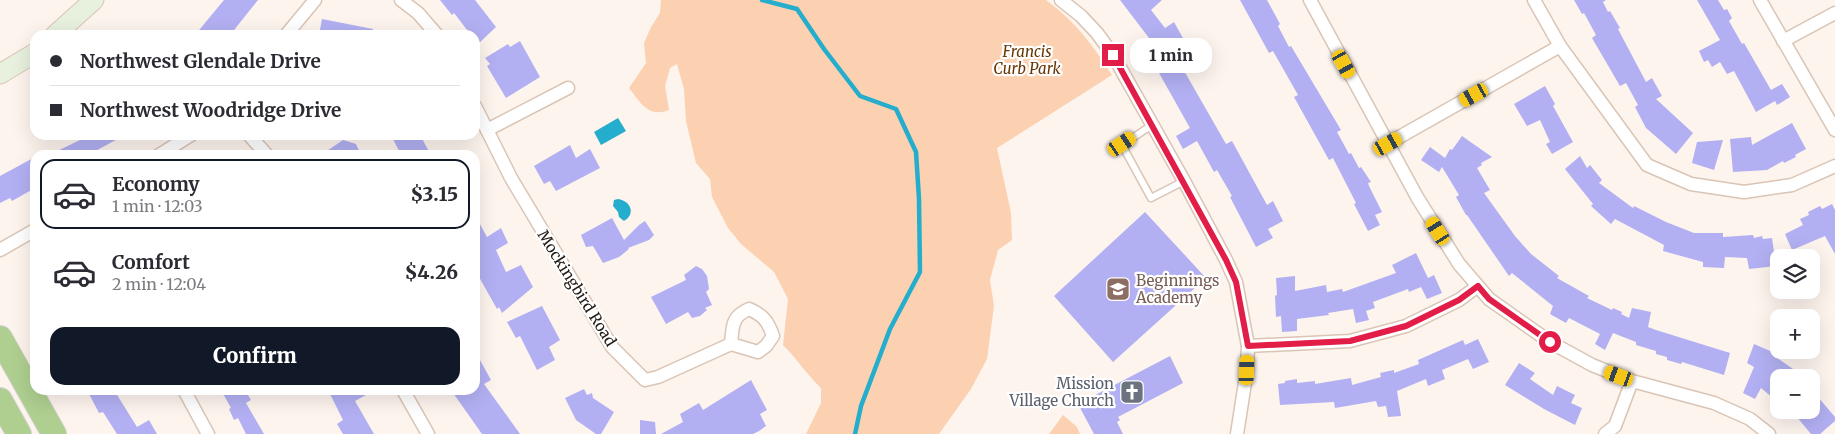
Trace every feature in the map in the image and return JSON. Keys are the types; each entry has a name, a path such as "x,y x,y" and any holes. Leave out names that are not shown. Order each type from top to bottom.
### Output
{"highway":[{"path":"0,338 30,391"},
{"path":"32,395 54,434"},
{"path":"0,400 19,434"}],"street":[{"path":"61,30 94,0"},
{"path":"290,30 315,0"},
{"path":"402,0 418,13 432,30"},
{"path":"1060,0 1081,16 1097,33 1113,55 1184,181 1236,282 1248,346 1247,370 1237,434"},
{"path":"1310,0 1417,197 1459,264 1489,299 1550,342 1592,365 1632,380 1714,403 1750,419 1769,434"},
{"path":"1534,0 1560,46 1647,165 1691,184 1744,192 1792,185 1835,166"},
{"path":"1760,0 1835,130"},
{"path":"1783,41 1835,13"},
{"path":"1388,144 1560,46"},
{"path":"0,74 30,56"},
{"path":"487,130 568,88"},
{"name":"Mockingbird Road","path":"480,116 511,178 612,347 645,380 658,377 731,344"},
{"path":"167,150 183,140"},
{"path":"254,140 262,150"},
{"path":"0,250 30,233"},
{"path":"1248,346 1350,341 1406,326 1459,300 1478,286"},
{"path":"1604,434 1615,426 1632,380"},
{"path":"187,395 208,434"},
{"path":"406,395 428,434"}],"lane":[{"path":"1152,125 1122,144 1151,198 1184,181"}],"green space":[{"name":"Francis Curb Park","path":"661,0 1046,0 1057,8 1083,34 1112,75 997,148 1011,213 1012,240 998,250 990,280 994,306 987,359 971,389 939,434 806,434 821,403 821,388 783,345 788,299 774,272 741,244 728,228 712,197 710,179 696,163 686,121 684,89 677,64 670,68 665,86 669,110 662,112 650,111 641,104 629,88 646,63 644,43 660,13"},
{"path":"1063,415 1077,427 1080,434 1049,434"}],"water":[{"path":"618,118 626,131 601,145 594,132"},
{"path":"618,199 626,202 631,211 628,218 624,221 619,217 618,212 613,206 614,200"}],"building":[{"path":"224,0 258,0 234,30 199,30"},
{"path":"440,0 475,0 496,27 480,42 480,30 467,30 454,13 452,15"},
{"path":"1120,0 1162,0 1151,10 1165,28 1174,22 1184,40 1171,48 1226,144 1232,141 1267,205 1273,201 1283,221 1268,229 1273,238 1256,247 1230,197 1232,196 1217,170 1214,172 1197,141 1183,149 1176,136 1190,128 1150,57 1153,55 1145,41 1149,38"},
{"path":"1240,0 1267,0 1280,24 1278,26 1289,47 1291,46 1341,130 1337,132 1349,154 1351,153 1359,168 1361,167 1371,182 1368,183 1369,186 1382,212 1375,215 1380,225 1368,231 1333,158 1329,160 1294,97 1298,95 1273,51 1269,53"},
{"path":"1574,0 1606,0 1603,2 1620,28 1618,29 1646,82 1652,78 1662,96 1656,99 1693,133 1676,154 1646,128 1635,107 1638,105 1626,83 1620,86 1592,38 1596,35 1584,13 1582,14"},
{"path":"1697,0 1718,0 1724,10 1727,9 1732,18 1729,21 1771,90 1782,84 1790,97 1777,105 1775,101 1756,112 1734,71 1727,74 1720,62 1712,67 1708,60 1704,62 1699,51 1720,40"},
{"path":"322,19 373,29 373,30 320,30"},
{"path":"520,41 540,77 506,98 487,66 490,64 485,58 508,44 510,47"},
{"path":"1545,86 1555,104 1553,106 1573,142 1552,154 1546,144 1550,142 1540,120 1527,126 1514,104"},
{"path":"1792,123 1806,149 1795,155 1796,157 1784,163 1783,161 1767,170 1733,172 1730,139 1751,137 1752,145"},
{"path":"1462,136 1492,157 1481,163 1482,165 1477,168 1490,190 1484,193 1515,236 1531,254 1559,276 1557,278 1589,296 1587,298 1612,310 1613,308 1622,312 1621,314 1629,318 1632,308 1651,312 1648,327 1730,353 1724,375 1682,362 1681,364 1667,360 1667,357 1656,354 1656,351 1636,345 1636,342 1613,333 1605,350 1595,344 1600,334 1569,318 1566,323 1550,314 1553,306 1512,273 1509,276 1466,215 1456,197 1459,195 1442,167 1439,172 1421,160 1430,147 1445,158 1450,149 1452,150"},
{"path":"80,140 116,140 97,150 59,150"},
{"path":"343,140 356,144 359,150 328,150"},
{"path":"394,140 423,140 428,150 398,150"},
{"path":"1723,140 1714,170 1692,163 1697,142"},
{"path":"570,145 576,158 590,149 600,168 556,191 550,181 544,184 534,166"},
{"path":"1580,156 1587,168 1590,165 1602,180 1599,183 1633,208 1634,206 1694,233 1723,233 1723,237 1753,235 1754,238 1762,236 1763,239 1772,238 1774,249 1770,249 1770,267 1749,269 1747,258 1725,257 1724,268 1703,267 1703,262 1663,251 1664,245 1615,219 1611,224 1591,206 1593,204 1565,169"},
{"path":"30,160 30,191 12,201 10,198 0,203 0,176"},
{"path":"1832,204 1835,210 1835,254 1825,236 1792,249 1785,234 1803,225 1800,219 1809,215 1808,212 1820,206 1822,209"},
{"path":"1145,212 1206,278 1113,362 1054,296"},
{"path":"612,218 624,240 645,221 654,235 649,240 628,248 619,257 603,263 593,246 586,247 581,235"},
{"path":"480,224 487,237 501,228 508,243 496,250 506,272 521,265 533,287 502,313 499,307 497,309 480,279"},
{"path":"1416,253 1428,278 1434,275 1442,293 1427,299 1421,287 1409,292 1408,289 1373,302 1375,308 1366,311 1369,320 1356,323 1353,309 1328,313 1329,315 1297,319 1297,331 1282,332 1281,316 1276,317 1276,278 1295,276 1295,291 1326,285 1327,292 1342,289 1343,292 1396,273 1392,265"},
{"path":"696,266 702,269 707,276 709,289 706,292 712,305 705,308 707,310 700,316 692,318 688,312 666,324 651,297 686,280 684,275"},
{"path":"542,306 560,340 549,347 555,360 537,370 520,336 516,338 507,322"},
{"path":"1478,339 1489,362 1473,369 1468,359 1442,370 1445,379 1428,386 1426,379 1397,391 1401,416 1388,417 1386,406 1378,407 1376,401 1335,408 1334,402 1280,405 1278,384 1285,383 1285,381 1297,379 1297,383 1315,381 1315,384 1351,378 1352,385 1381,377 1380,373 1394,370 1394,373 1419,364 1418,360 1463,340 1465,345"},
{"path":"1754,344 1770,351 1770,359 1779,359 1793,369 1770,369 1770,396 1761,388 1755,399 1743,393 1754,367 1747,363"},
{"path":"1170,356 1183,383 1118,417 1120,420 1117,422 1123,434 1094,434 1078,404"},
{"path":"480,360 491,380 484,384 520,434 482,434 455,395 480,395"},
{"path":"1519,363 1535,373 1530,379 1553,395 1557,386 1575,395 1571,403 1582,408 1575,425 1505,385"},
{"path":"751,380 767,410 760,414 766,426 759,431 753,434 661,434 683,422 680,414 699,403 703,410"},
{"path":"584,389 587,395 592,393 593,398 614,412 601,434 596,434 576,420 565,398"},
{"path":"90,395 117,395 137,427 149,420 157,434 117,434 103,412 99,413"},
{"path":"224,395 248,395 251,400 246,403 264,434 246,434 238,418 234,420 229,409 231,408"},
{"path":"330,395 366,395 355,401 374,434 343,434 337,424 343,420"},
{"path":"1820,400 1835,417 1835,421 1820,434 1811,434 1798,419 1820,419"},
{"path":"640,420 655,422 656,434 640,434"}],"waterway":[{"path":"762,0 797,9 824,49 860,96 896,109 916,152 920,272 890,329 861,406 855,434"}],"place":[{"name":"Beginnings Academy","path":"1118,289"},
{"name":"Mission Village Church","path":"1132,392"}],"route":[{"path":"1113,55 1226,260 1236,282 1248,346 1350,341 1406,326 1459,300 1478,286 1489,299 1550,342"}]}
